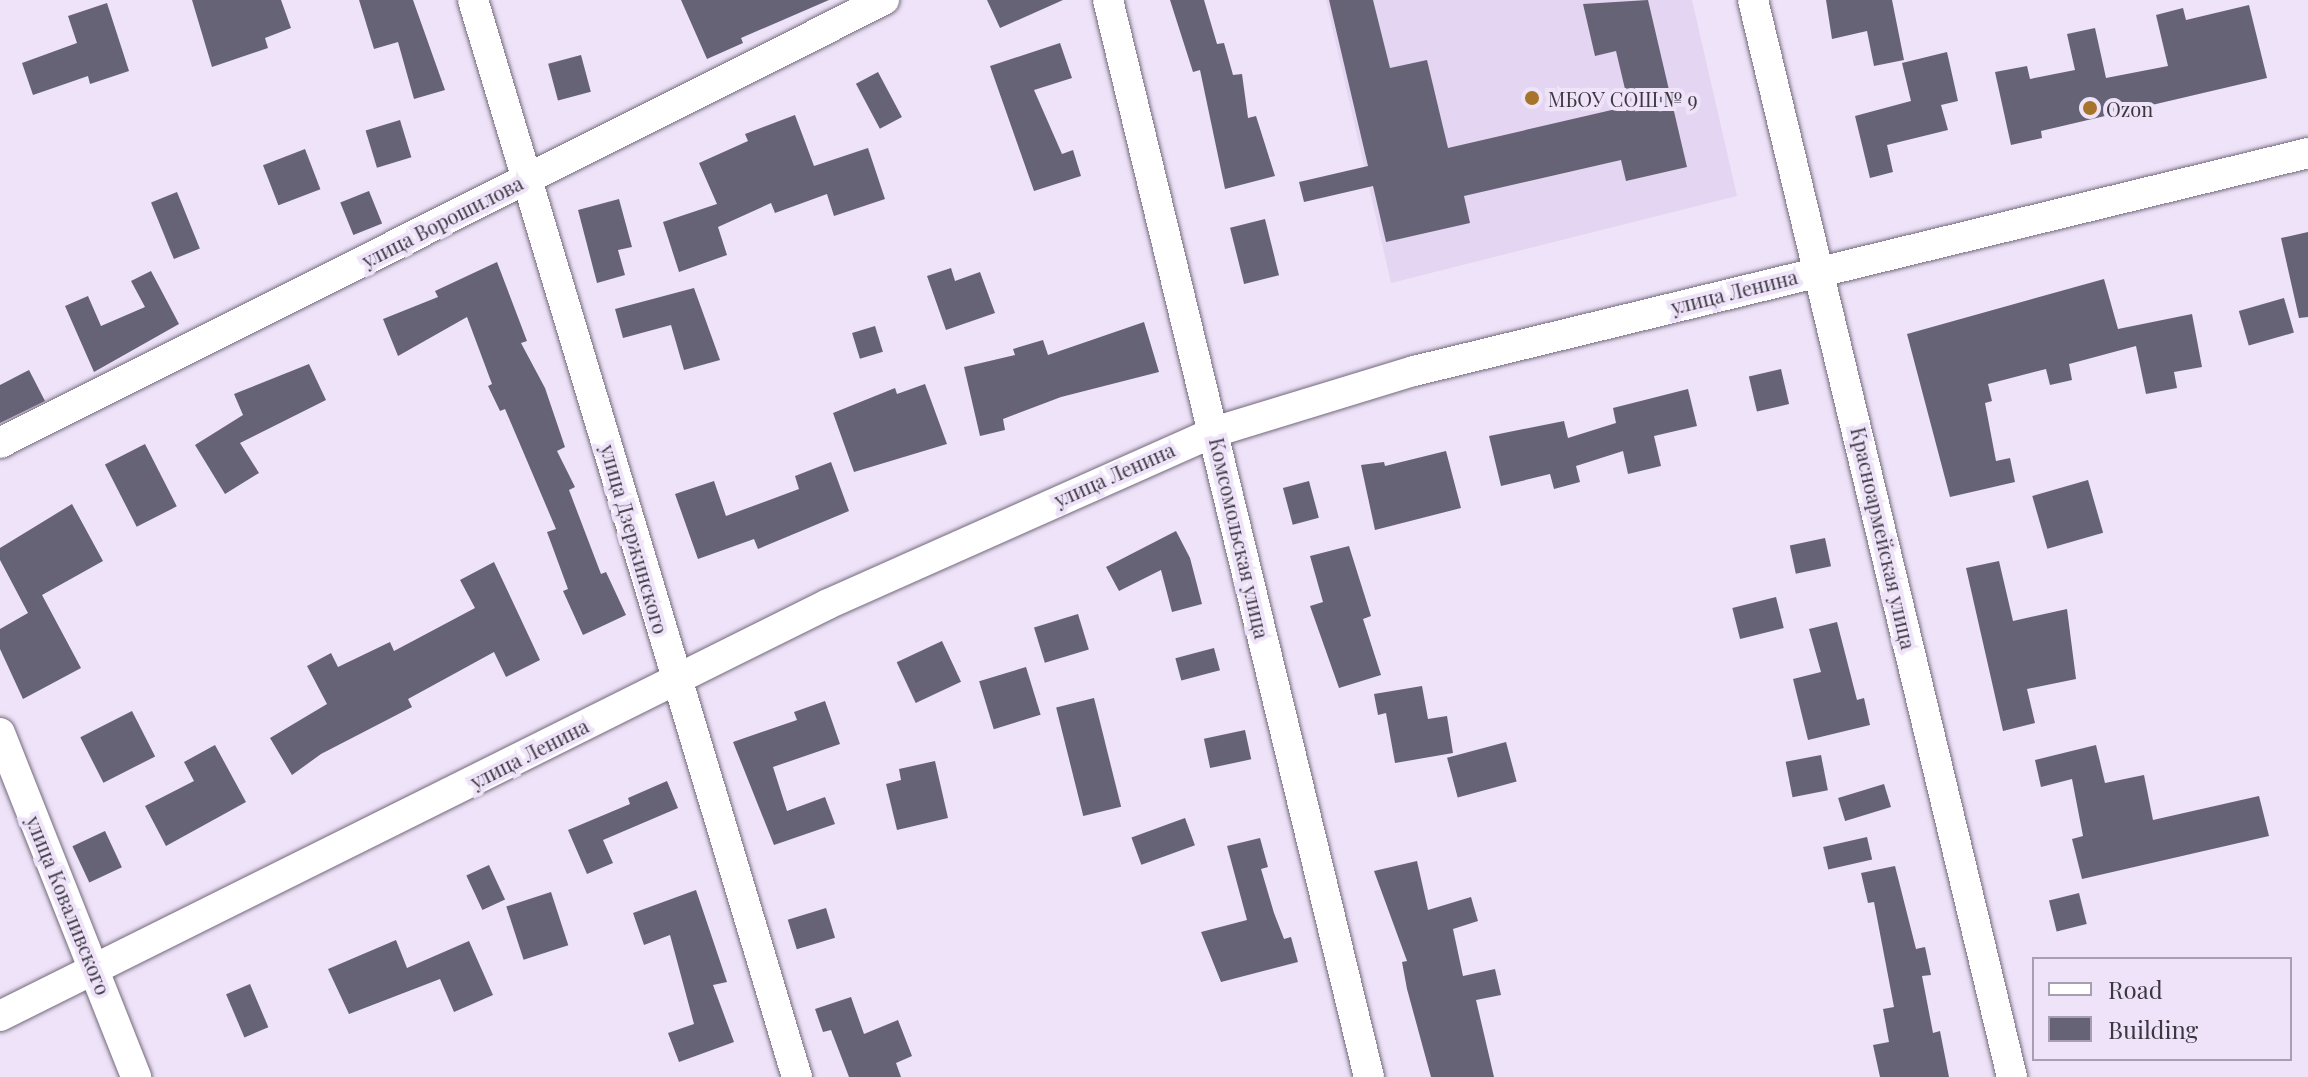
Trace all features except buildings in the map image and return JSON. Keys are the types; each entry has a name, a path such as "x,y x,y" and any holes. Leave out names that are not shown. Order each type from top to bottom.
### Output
{"street":[{"name":"улица Дзержинского","path":"473,0 797,1077"},
{"name":"улица Ворошилова","path":"0,443 884,0"},
{"name":"Комсомольская улица","path":"1108,0 1369,1077"},
{"name":"Красноармейская улица","path":"1753,0 1821,270 2012,1077"},
{"name":"улица Ленина","path":"0,1016 677,679 976,535 1214,432 1414,371 2308,153"},
{"name":"улица Коваливского","path":"0,733 96,969 136,1077"}],"shaded area":[{"name":"МБОУ СОШ № 9","path":"1326,0 1692,0 1737,196 1391,283"}],"place":[{"name":"МБОУ СОШ № 9","path":"1532,98"},
{"name":"Ozon","path":"2090,108"}]}
